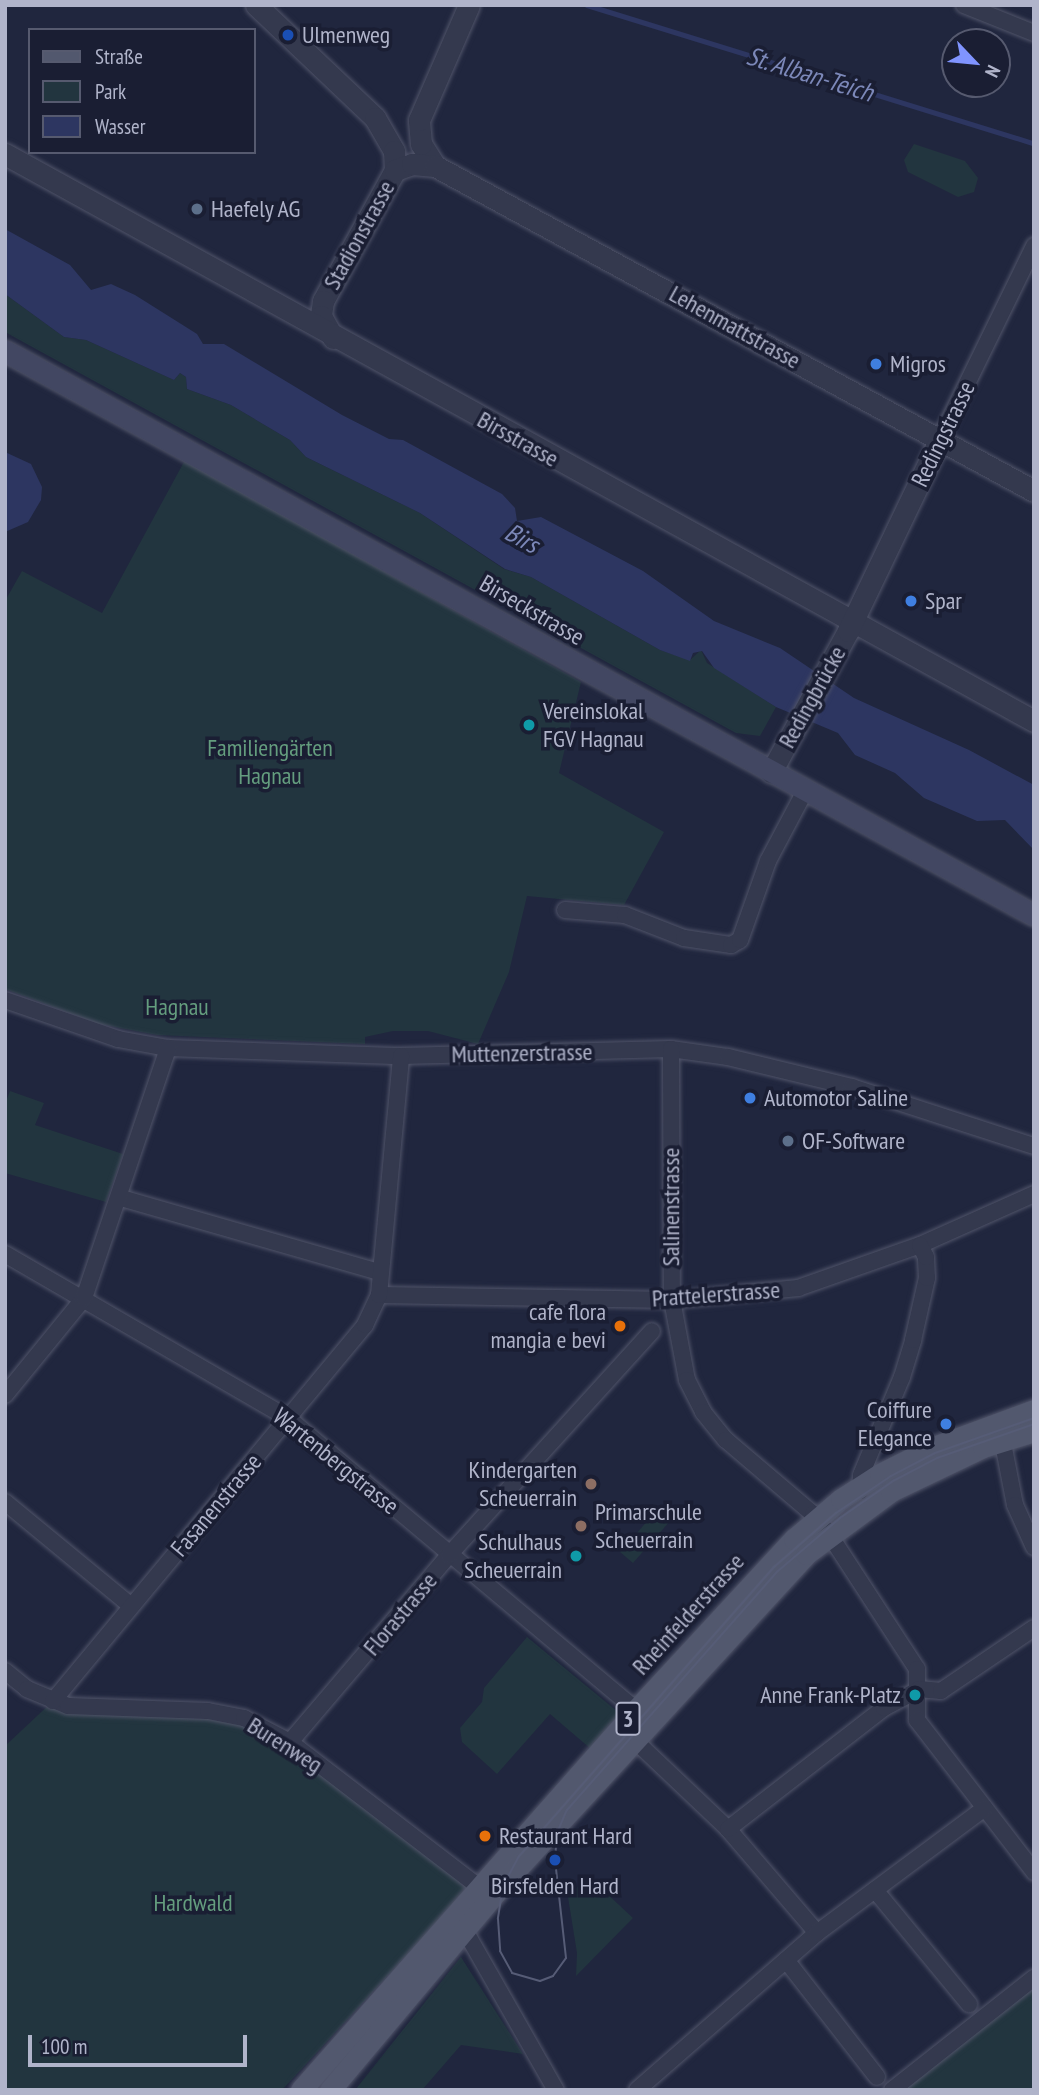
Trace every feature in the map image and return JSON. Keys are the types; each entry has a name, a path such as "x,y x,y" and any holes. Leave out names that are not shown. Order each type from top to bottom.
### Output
{"main road":[{"name":"Birseckstrasse","path":"5,351 775,764 805,791 1034,915"},
{"name":"Rheinfelderstrasse","path":"627,1733 636,1710 771,1562 864,1496 942,1465 1034,1410"},
{"name":"Rheinfelderstrasse","path":"1000,1431 1034,1431"},
{"name":"Rheinfelderstrasse","path":"301,2090 486,1892 627,1733 784,1575 824,1526"},
{"name":"Rheinfelderstrasse","path":"330,2090 459,1921"}],"street":[{"path":"257,5 375,118 392,146 395,170 412,164 435,166"},
{"path":"435,166 421,144 419,120 469,5"},
{"path":"964,5 1034,33"},
{"path":"375,118 393,122 419,120"},
{"name":"Birsstrasse","path":"5,154 284,307 333,338 848,632 1034,721"},
{"name":"Lehenmattstrasse","path":"435,166 1034,491"},
{"name":"Stadionstrasse","path":"333,338 321,316 323,301 395,170"},
{"name":"Redingstrasse","path":"848,632 1034,246"},
{"name":"Stadionstrasse","path":"284,307 306,307 323,301"},
{"name":"Redingbrücke","path":"775,764 848,632"},
{"path":"565,910 625,915 684,938 731,944 740,940 768,861 805,791"},
{"name":"Muttenzerstrasse","path":"5,1000 118,1039 168,1048 401,1056 671,1049 796,1072 1034,1146"},
{"path":"5,1395 84,1298 121,1198 168,1048"},
{"name":"Salinenstrasse","path":"671,1049 672,1300 677,1346 703,1412 726,1440 824,1526 917,1669 917,1720 1034,1872"},
{"name":"Fasanenstrasse","path":"54,1701 365,1325 379,1295 379,1272 401,1056"},
{"name":"Prattelerstrasse","path":"379,1295 672,1300 798,1288 920,1245 1034,1194"},
{"path":"121,1198 379,1272"},
{"path":"864,1496 913,1340 927,1278 926,1257 920,1245"},
{"name":"Wartenbergstrasse","path":"5,1254 288,1418 636,1710"},
{"name":"Florastrasse","path":"290,1742 449,1555 652,1331"},
{"path":"1000,1431 1015,1505 1034,1547"},
{"path":"5,1502 131,1606"},
{"path":"729,1829 884,1708 919,1689 941,1691 1034,1628"},
{"name":"Burenweg","path":"5,1671 54,1701 84,1707 208,1711 244,1718 290,1742 486,1892"},
{"path":"627,1733 729,1829 817,1933"},
{"path":"637,2090 817,1933 985,1808"},
{"path":"875,1890 969,2004"},
{"path":"459,1921 556,2090"},
{"path":"786,1960 877,2077"},
{"path":"892,2090 1034,1978"}],"green space":[{"path":"914,144 965,161 978,178 974,192 958,197 908,172 904,160"},
{"path":"5,294 64,337 86,340 174,380 180,373 186,377 187,389 231,405 290,440 306,457 420,513 504,569 531,577 660,650 690,660 701,650 707,663 776,707 760,736 736,733 5,332"},
{"name":"Familiengärten Hagnau","path":"185,460 581,682 559,773 664,832 624,905 527,896 509,972 478,1044 428,1031 393,1031 365,1037 365,1044 157,1035 99,1024 5,989 5,601 22,571 102,613"},
{"path":"10,1091 44,1103 35,1125 123,1154 106,1202 5,1173 5,1104"},
{"path":"658,1509 671,1520 633,1563 620,1552"},
{"path":"527,1637 623,1716 591,1749 550,1714 497,1774 462,1742 460,1728 482,1702 484,1688"},
{"name":"Hardwald","path":"53,1701 244,1718 475,1882 282,2090 5,2090 5,1746"},
{"path":"588,1876 633,1918 576,1976 577,1953 568,1897"},
{"path":"461,1957 523,2054 461,2045 422,2090 355,2090"},
{"path":"1034,1978 1034,2090 892,2090"}],"water":[{"name":"Birs","path":"5,229 70,265 91,290 111,284 135,295 197,334 203,344 224,344 342,415 389,439 403,440 502,494 515,508 517,521 541,517 643,571 714,621 780,648 854,698 969,750 1034,785 1034,850 1005,820 977,821 924,798 895,773 855,755 838,733 776,707 714,668 702,651 693,653 690,661 660,650 531,577 505,569 420,513 306,457 290,440 231,405 187,389 186,377 180,373 174,380 86,340 64,337 5,294"},
{"path":"5,452 31,464 42,487 41,500 28,522 5,532"}],"waterway":[{"name":"St. Alban-Teich","path":"587,5 1034,143"}],"tram line":[{"path":"1034,1418 935,1453 891,1476 836,1513 774,1567 519,1856 503,1886 498,1919 500,1951 512,1973 540,1981 553,1976 566,1958 555,1860 557,1833 567,1810 778,1571 840,1518 893,1481 937,1458 1034,1424"}],"place":[{"name":"Ulmenweg","path":"288,35"},
{"name":"Haefely AG","path":"197,209"},
{"name":"Migros","path":"876,364"},
{"name":"Spar","path":"911,601"},
{"name":"Vereinslokal FGV Hagnau","path":"529,725"},
{"name":"Automotor Saline","path":"750,1098"},
{"name":"OF-Software","path":"788,1141"},
{"name":"cafe flora mangia e bevi","path":"620,1326"},
{"name":"Coiffure Elegance","path":"946,1424"},
{"name":"Kindergarten Scheuerrain","path":"591,1484"},
{"name":"Primarschule Scheuerrain","path":"581,1526"},
{"name":"Schulhaus Scheuerrain","path":"576,1556"},
{"name":"Anne Frank-Platz","path":"915,1695"},
{"name":"Restaurant Hard","path":"485,1836"},
{"name":"Birsfelden Hard","path":"555,1860"}],"park label":[{"name":"Hagnau","path":"177,1007"}]}
